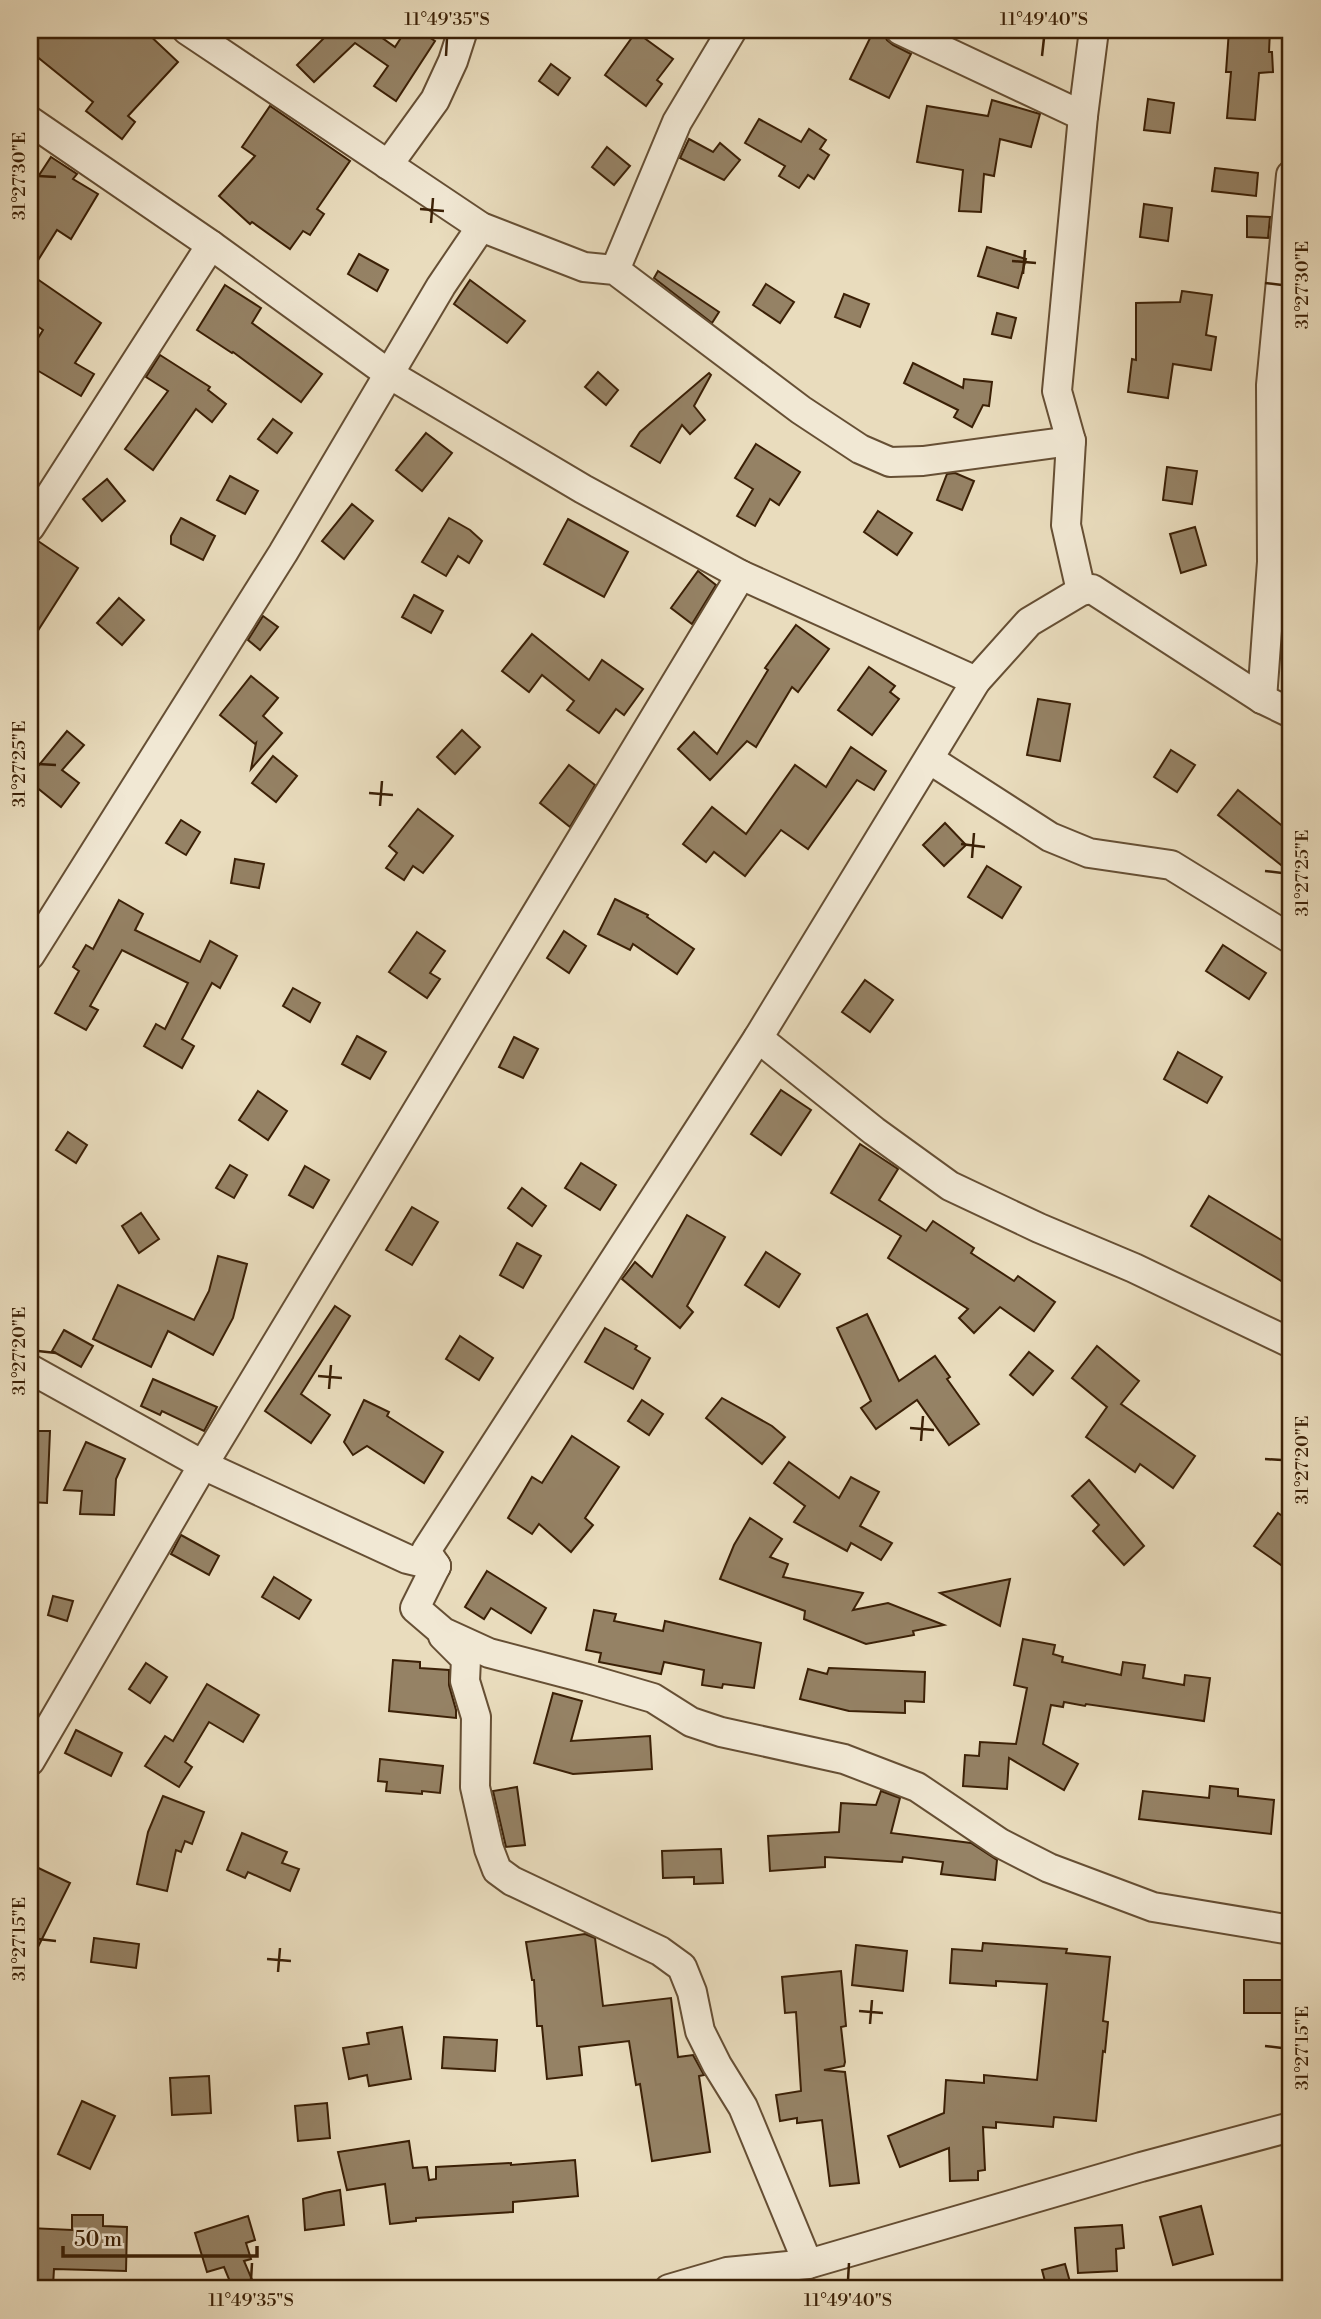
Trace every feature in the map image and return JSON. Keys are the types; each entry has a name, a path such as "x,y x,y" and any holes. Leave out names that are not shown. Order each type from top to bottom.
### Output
{"street":[{"path":"187,30 481,227 584,267 615,271 801,410 860,449 890,462 923,461 1071,441"},
{"path":"388,165 435,100 453,61 463,30"},
{"path":"615,271 677,122 732,30"},
{"path":"900,30 1083,116"},
{"path":"1081,591 1066,525 1071,441 1057,391 1083,116 1094,30"},
{"path":"30,121 211,245 388,374 583,489 741,575 976,681"},
{"path":"1262,699 1272,562 1271,385 1290,187"},
{"path":"30,955 283,553 440,286 481,227"},
{"path":"30,527 211,245"},
{"path":"30,1761 203,1465 741,575"},
{"path":"436,1566 426,1551 758,1038 976,681 1029,622 1081,591 1092,589 1262,699 1291,713"},
{"path":"929,759 1050,837 1089,853 1171,865 1291,939"},
{"path":"758,1038 874,1131 950,1186 1291,1343"},
{"path":"32,1377 203,1465 407,1559 436,1566"},
{"path":"415,1608 436,1566"},
{"path":"415,1608 443,1632 489,1653 653,1698 691,1722 721,1732 844,1759 918,1787 1000,1843 1049,1868 1153,1908 1291,1930"},
{"path":"415,1608 466,1660 466,1681 475,1717 475,1787 489,1849 497,1870 512,1881 660,1951 682,1967 692,1992 700,2031 743,2107 808,2264"},
{"path":"669,2289 727,2281 808,2264 1141,2166 1291,2127"}],"building":[{"path":"30,30 144,30 178,62 128,116 135,122 122,139 86,111 93,102 30,51"},
{"path":"332,30 371,30 395,47 406,30 418,30 435,41 396,101 374,86 388,66 355,43 314,82 297,65"},
{"path":"874,30 884,34 893,45 911,54 889,98 850,79"},
{"path":"1229,30 1270,30 1269,52 1272,52 1273,72 1259,73 1255,120 1227,118 1231,72 1226,72"},
{"path":"636,32 673,59 657,80 662,84 646,106 605,75"},
{"path":"551,64 570,78 558,95 539,81"},
{"path":"1148,99 1174,103 1170,133 1144,130"},
{"path":"992,100 1040,114 1031,147 1000,139 994,176 984,174 981,212 959,211 963,170 917,162 927,106 988,116"},
{"path":"270,106 350,161 317,209 324,214 310,235 303,231 290,249 252,222 250,224 219,196 255,156 242,147"},
{"path":"759,119 801,142 809,129 826,140 820,149 829,155 814,179 808,175 799,188 779,176 785,166 745,143"},
{"path":"689,139 713,152 720,143 740,160 724,180 680,158"},
{"path":"607,147 630,166 614,185 592,167"},
{"path":"51,157 77,174 73,179 98,194 71,239 57,230 30,273 30,189"},
{"path":"1215,168 1258,173 1256,196 1212,191"},
{"path":"1144,204 1172,208 1168,241 1140,237"},
{"path":"1247,216 1270,217 1268,238 1247,237"},
{"path":"987,247 1026,259 1018,288 978,276"},
{"path":"359,254 388,270 377,291 348,274"},
{"path":"658,271 719,312 712,323 654,278"},
{"path":"30,274 101,323 75,363 94,374 81,396 30,366 30,351 43,330 30,321"},
{"path":"470,280 525,321 507,343 454,304"},
{"path":"766,284 794,302 780,323 753,305"},
{"path":"225,285 261,308 252,323 322,374 301,402 233,352 197,330"},
{"path":"1182,291 1212,295 1206,335 1216,337 1211,370 1173,364 1168,398 1128,392 1132,359 1136,360 1136,303 1180,302"},
{"path":"844,294 869,304 860,327 835,317"},
{"path":"997,313 1016,318 1011,338 992,334"},
{"path":"160,355 210,387 208,390 226,404 212,422 196,409 153,470 125,449 168,391 146,377"},
{"path":"913,363 963,388 964,379 992,382 989,406 983,405 972,427 954,417 958,410 904,383"},
{"path":"598,372 618,390 606,405 585,387"},
{"path":"709,373 711,375 694,406 705,420 690,434 682,425 660,463 631,446 640,432"},
{"path":"273,419 292,433 277,453 258,439"},
{"path":"426,433 452,453 422,491 396,470"},
{"path":"756,444 800,472 779,505 770,499 755,526 737,516 753,489 735,478"},
{"path":"1167,467 1197,471 1192,504 1163,500"},
{"path":"955,473 974,481 962,510 937,500 947,474"},
{"path":"230,476 258,491 245,514 217,500"},
{"path":"107,479 125,501 102,521 83,499"},
{"path":"352,504 373,521 344,559 322,541"},
{"path":"878,511 912,533 897,555 864,532"},
{"path":"181,518 215,536 203,560 171,544 171,536"},
{"path":"449,518 470,530 482,541 469,563 458,556 446,576 422,562"},
{"path":"568,519 628,552 604,597 544,564"},
{"path":"1195,527 1206,565 1181,573 1170,534"},
{"path":"38,541 78,568 30,643 30,544"},
{"path":"698,571 716,585 692,624 671,608"},
{"path":"414,595 443,611 431,633 402,617"},
{"path":"119,598 144,620 122,645 97,623"},
{"path":"263,616 278,627 260,650 248,640"},
{"path":"796,625 829,649 798,692 792,687 756,747 747,741 710,780 678,749 694,732 717,754 768,670 765,668"},
{"path":"532,634 589,680 602,660 643,689 624,715 616,709 599,733 567,710 574,701 542,675 529,692 502,671"},
{"path":"869,667 895,686 890,692 899,699 872,735 838,710"},
{"path":"251,676 278,698 263,716 282,733 251,769 256,743 220,715"},
{"path":"1038,699 1070,704 1060,761 1027,755"},
{"path":"462,730 480,747 455,774 437,757"},
{"path":"67,731 84,745 62,770 79,783 61,807 30,782 30,776"},
{"path":"851,747 886,771 874,790 857,780 808,849 781,830 745,876 714,852 706,862 683,844 712,807 746,834 795,765 826,787"},
{"path":"1171,750 1195,765 1177,792 1154,777"},
{"path":"273,756 297,776 276,802 252,783"},
{"path":"569,765 595,785 570,827 540,803"},
{"path":"1238,790 1291,833 1291,873 1218,815"},
{"path":"418,809 453,836 423,873 413,866 404,880 386,868 397,853 389,846"},
{"path":"181,820 200,832 186,855 166,843"},
{"path":"945,823 966,845 944,866 923,845"},
{"path":"235,859 264,864 259,888 231,883"},
{"path":"987,866 1021,887 1002,918 968,897"},
{"path":"615,899 648,915 647,917 694,949 677,974 633,944 630,950 598,934"},
{"path":"119,900 143,914 135,930 200,962 210,941 237,956 220,988 212,983 182,1039 194,1046 182,1068 144,1046 156,1024 165,1029 188,983 122,950 90,1006 98,1010 86,1030 55,1013 79,971 73,967 86,945 93,949"},
{"path":"564,931 586,946 569,973 547,958"},
{"path":"417,932 445,951 430,973 440,979 427,998 389,972"},
{"path":"1223,945 1266,973 1249,999 1206,971"},
{"path":"865,980 893,1000 870,1032 842,1012"},
{"path":"293,988 320,1003 310,1022 283,1006"},
{"path":"357,1036 386,1052 370,1079 342,1064"},
{"path":"514,1037 538,1049 523,1078 499,1067"},
{"path":"1178,1052 1222,1077 1207,1103 1164,1079"},
{"path":"781,1090 811,1110 781,1155 751,1134"},
{"path":"258,1091 287,1111 268,1140 239,1120"},
{"path":"68,1132 87,1145 76,1163 56,1150"},
{"path":"860,1144 898,1169 879,1200 926,1231 933,1221 974,1248 971,1253 1014,1281 1018,1276 1055,1302 1034,1331 1000,1307 974,1333 959,1318 968,1309 888,1258 901,1236 831,1193"},
{"path":"581,1163 616,1185 600,1210 565,1188"},
{"path":"230,1165 247,1175 234,1198 216,1188"},
{"path":"305,1166 329,1180 313,1208 289,1195"},
{"path":"522,1188 546,1206 532,1226 508,1208"},
{"path":"1209,1196 1291,1246 1291,1287 1191,1226"},
{"path":"412,1207 438,1222 412,1265 386,1250"},
{"path":"141,1213 159,1239 139,1253 122,1226"},
{"path":"687,1215 725,1237 687,1306 693,1312 680,1328 622,1279 635,1262 652,1277"},
{"path":"517,1243 541,1256 523,1288 500,1275"},
{"path":"766,1252 800,1274 779,1307 745,1285"},
{"path":"218,1256 247,1264 233,1318 213,1355 168,1331 151,1367 93,1339 118,1285 194,1320 209,1291"},
{"path":"335,1306 350,1316 301,1394 330,1415 311,1443 265,1411"},
{"path":"867,1314 899,1381 935,1356 950,1377 947,1379 979,1424 949,1445 917,1400 876,1429 861,1408 871,1401 837,1328"},
{"path":"605,1328 637,1346 635,1349 650,1358 633,1389 585,1362"},
{"path":"64,1330 93,1346 81,1367 52,1351"},
{"path":"460,1336 493,1358 479,1380 446,1359"},
{"path":"1097,1346 1139,1381 1121,1404 1195,1456 1173,1488 1140,1464 1135,1472 1086,1437 1107,1407 1072,1378"},
{"path":"1029,1352 1053,1371 1033,1395 1010,1375"},
{"path":"153,1379 217,1407 204,1431 162,1411 160,1415 141,1406"},
{"path":"722,1398 772,1426 785,1437 762,1464 706,1418"},
{"path":"364,1400 389,1412 387,1416 443,1452 424,1483 367,1446 353,1455 344,1442"},
{"path":"642,1400 663,1414 649,1435 628,1421"},
{"path":"30,1431 50,1431 47,1503 30,1502"},
{"path":"572,1436 619,1467 585,1518 593,1525 571,1552 539,1524 532,1534 508,1518 532,1477 542,1483"},
{"path":"86,1442 125,1459 116,1479 114,1515 80,1514 82,1491 64,1490"},
{"path":"789,1462 839,1498 851,1477 879,1492 860,1526 892,1543 881,1560 851,1543 847,1551 794,1522 805,1506 774,1483"},
{"path":"1089,1480 1144,1546 1124,1565 1093,1531 1099,1525 1072,1496"},
{"path":"1278,1513 1291,1522 1291,1572 1254,1546"},
{"path":"750,1518 782,1539 770,1557 788,1564 783,1577 863,1593 853,1610 888,1603 944,1625 913,1631 914,1635 866,1644 804,1619 805,1611 720,1579 734,1545"},
{"path":"181,1535 219,1556 209,1575 171,1554"},
{"path":"487,1571 546,1608 531,1633 491,1608 484,1619 465,1607"},
{"path":"274,1577 311,1600 299,1619 262,1597"},
{"path":"1010,1579 1000,1626 940,1593"},
{"path":"53,1596 73,1601 67,1621 48,1615"},
{"path":"594,1610 616,1614 614,1621 663,1631 665,1621 761,1643 754,1688 723,1684 722,1688 702,1685 704,1670 664,1662 661,1674 599,1662 601,1653 586,1650"},
{"path":"1023,1639 1055,1645 1053,1654 1063,1657 1062,1662 1121,1675 1123,1662 1145,1665 1143,1678 1184,1685 1185,1675 1210,1678 1204,1721 1086,1704 1064,1702 1063,1707 1051,1705 1043,1744 1078,1764 1064,1790 1009,1758 1007,1789 963,1786 965,1755 979,1756 980,1742 1016,1744 1027,1688 1014,1685"},
{"path":"393,1660 420,1662 420,1668 449,1670 449,1685 456,1718 389,1711"},
{"path":"146,1663 167,1677 150,1703 129,1689"},
{"path":"829,1668 925,1672 924,1702 905,1701 905,1713 849,1711 800,1699 808,1669 827,1674"},
{"path":"207,1684 259,1715 243,1742 209,1722 185,1762 192,1767 179,1787 145,1766 165,1736 173,1741"},
{"path":"553,1693 582,1701 571,1741 650,1736 652,1769 573,1774 534,1763"},
{"path":"76,1730 122,1753 111,1776 65,1753"},
{"path":"380,1759 443,1766 440,1793 386,1791 387,1782 378,1781"},
{"path":"1210,1786 1238,1789 1238,1796 1274,1800 1271,1834 1139,1819 1143,1791 1209,1798"},
{"path":"517,1787 525,1845 506,1847 493,1791"},
{"path":"881,1791 900,1798 891,1833 971,1843 997,1860 995,1880 941,1874 943,1862 903,1857 902,1862 825,1857 825,1867 770,1871 768,1836 839,1832 841,1803 876,1805"},
{"path":"163,1796 204,1812 192,1844 185,1841 181,1852 176,1850 167,1891 137,1884 148,1832"},
{"path":"242,1833 287,1852 282,1863 299,1869 290,1891 248,1872 245,1878 227,1870"},
{"path":"721,1849 723,1883 694,1884 694,1877 663,1878 662,1851"},
{"path":"30,1864 70,1883 30,1963"},
{"path":"585,1934 595,1938 603,2006 671,1998 678,2057 693,2055 704,2075 699,2076 710,2152 652,2161 640,2084 636,2085 629,2041 579,2047 582,2075 547,2079 542,2026 537,2026 534,1980 526,1942"},
{"path":"94,1938 139,1944 136,1968 91,1962"},
{"path":"983,1943 1067,1949 1066,1953 1110,1957 1103,2021 1108,2022 1096,2121 1054,2117 1053,2127 996,2122 996,2128 983,2127 985,2170 978,2171 978,2180 950,2181 949,2148 900,2167 888,2136 944,2113 946,2080 984,2083 984,2075 1037,2080 1047,1984 996,1981 996,1986 950,1983 952,1949 982,1951"},
{"path":"856,1945 907,1951 903,1991 852,1985"},
{"path":"841,1971 846,2026 841,2027 845,2062 844,2066 824,2070 845,2072 859,2183 830,2186 822,2120 797,2123 797,2118 780,2121 776,2095 801,2091 796,2012 785,2013 782,1977"},
{"path":"1244,1980 1291,1980 1290,2013 1244,2013"},
{"path":"402,2027 411,2079 369,2086 367,2075 349,2079 343,2048 369,2044 367,2033"},
{"path":"444,2037 497,2040 495,2071 442,2068"},
{"path":"209,2076 211,2113 172,2115 170,2078"},
{"path":"82,2101 115,2116 90,2169 58,2154"},
{"path":"327,2103 330,2138 298,2141 295,2106"},
{"path":"409,2141 413,2168 427,2167 429,2180 436,2179 436,2167 575,2160 578,2196 513,2202 513,2212 416,2218 416,2221 390,2224 385,2184 347,2190 338,2152"},
{"path":"340,2190 344,2225 305,2230 303,2199"},
{"path":"1201,2206 1213,2254 1173,2265 1160,2217"},
{"path":"72,2215 103,2215 103,2226 127,2227 126,2271 54,2269 53,2286 30,2285 30,2228 72,2230"},
{"path":"248,2216 255,2240 246,2243 251,2259 244,2261 256,2289 233,2289 224,2267 207,2272 195,2233"},
{"path":"1122,2225 1124,2248 1116,2249 1117,2271 1078,2273 1075,2228"},
{"path":"1065,2264 1072,2289 1047,2289 1042,2270"}]}
